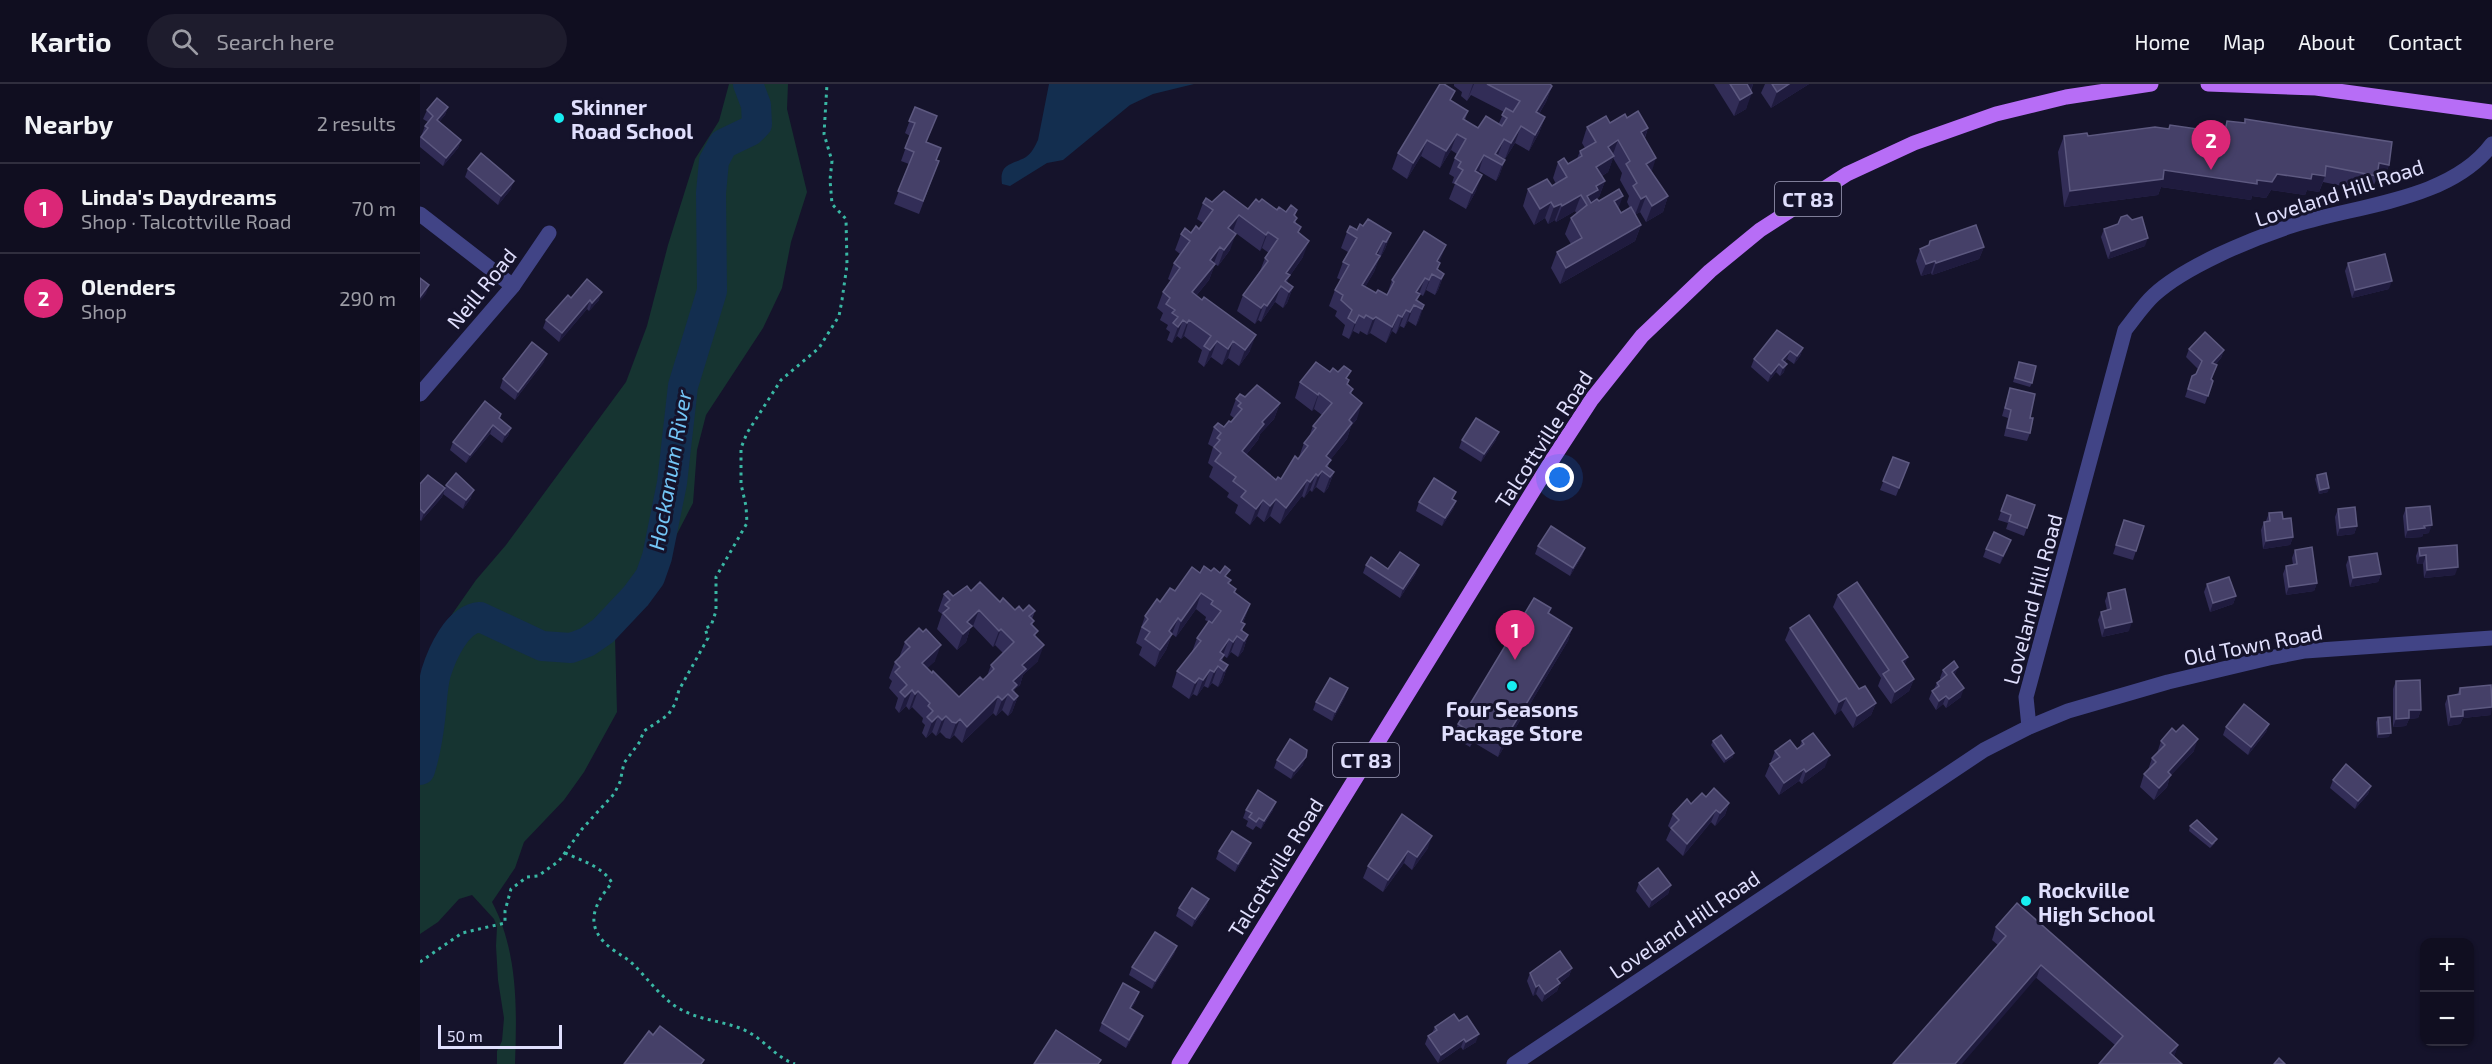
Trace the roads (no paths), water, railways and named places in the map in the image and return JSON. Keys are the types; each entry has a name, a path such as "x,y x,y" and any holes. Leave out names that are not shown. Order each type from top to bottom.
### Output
{"main road":[{"name":"Talcottville Road","path":"1179,1064 1554,457 1592,399 1642,336 1743,243 1847,174 1914,142 1996,114 2066,97 2151,84"},
{"path":"2208,84 2316,88 2492,112"}],"street":[{"name":"Loveland Hill Road","path":"1514,1064 1974,756 2029,726 2026,697 2125,330 2153,295 2178,276 2209,260 2289,227 2407,197 2446,180 2465,171 2492,144"},
{"path":"420,214 513,286"},
{"name":"Neill Road","path":"420,394 513,286 549,233"},
{"name":"Old Town Road","path":"2029,726 2068,711 2157,685 2305,651 2492,638"}],"water":[{"path":"1049,84 1194,84 1153,94 1130,105 1063,160 1047,163 1010,186 1002,184 1005,168 1028,155 1038,140"}],"waterway":[{"name":"Hockanum River","path":"420,770 427,739 436,673 446,647 464,624 480,617 542,646 571,648 587,642 603,631 636,596 650,577 657,557 672,483 683,386 712,291 711,193 714,161 723,144 750,131 757,124 756,105 748,84"}],"place":[{"name":"Skinner Road School","path":"559,118"},
{"name":"Olenders","path":"2211,170"},
{"name":"Linda's Daydreams","path":"1515,660"},
{"name":"Four Seasons Package Store","path":"1512,686"},
{"name":"Rockville High School","path":"2026,901"}]}
